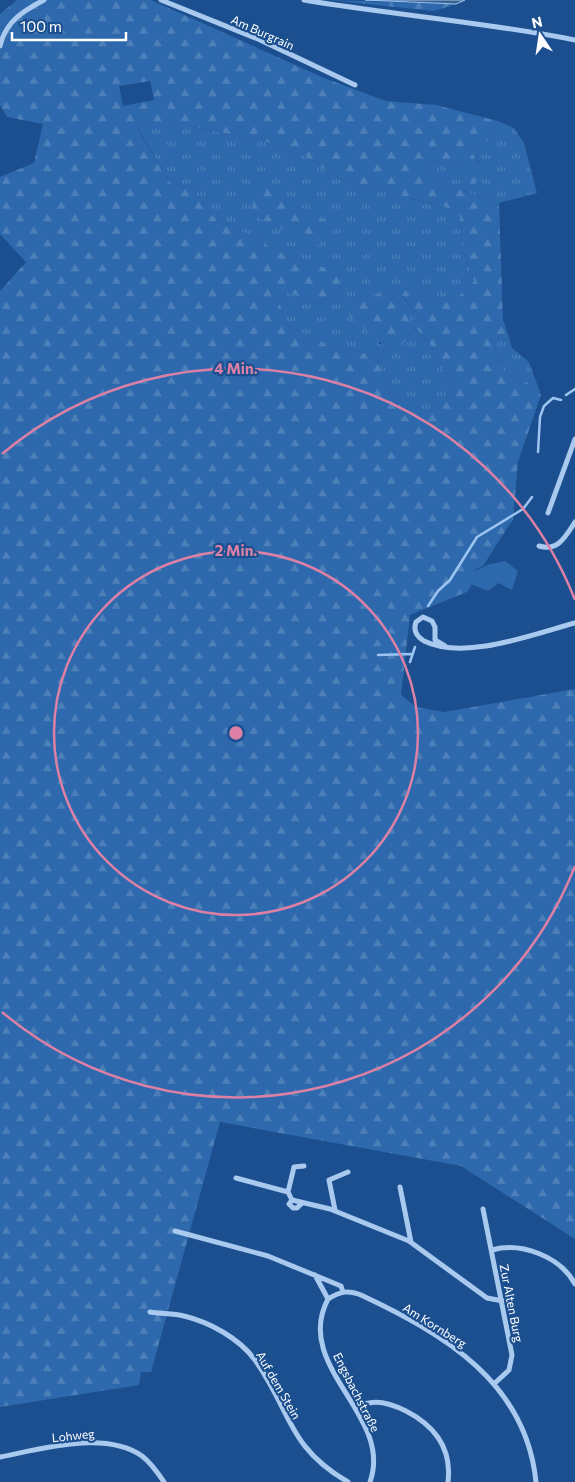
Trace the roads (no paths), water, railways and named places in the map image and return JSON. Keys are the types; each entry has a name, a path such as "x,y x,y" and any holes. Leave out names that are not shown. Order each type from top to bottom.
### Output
{"street":[{"path":"0,46 2,38 18,14 44,0"},
{"name":"Am Burgrain","path":"161,0 258,40 355,85"},
{"path":"304,0 378,12 485,24 575,40"},
{"path":"548,513 575,438"},
{"path":"539,546 547,549 561,543 575,522"},
{"path":"445,646 435,640 435,627 432,621 423,617 416,622 415,629 418,636 430,643 445,646 499,644 575,623"},
{"path":"304,1166 294,1167 288,1192 292,1200 335,1210 411,1242 487,1298 503,1300"},
{"path":"335,1210 330,1180 348,1172"},
{"path":"236,1178 288,1192"},
{"path":"400,1187 411,1242"},
{"path":"292,1200 289,1204 293,1208 297,1208 302,1203"},
{"name":"Zur Alten Burg","path":"483,1209 503,1300 512,1355 509,1370 495,1383"},
{"name":"Am Kornberg","path":"175,1231 268,1256 315,1275 340,1286 343,1292 351,1291 361,1295 420,1326 463,1353 495,1383 513,1409 528,1439 536,1482"},
{"name":"Zur Alten Burg","path":"492,1250 505,1246 530,1250 558,1264 575,1284"},
{"path":"315,1275 328,1298 343,1292"},
{"name":"Engsbachstraße","path":"328,1298 321,1319 324,1347 332,1371 368,1431 374,1452 373,1472 370,1482"},
{"name":"Auf dem Stein","path":"150,1312 184,1316 212,1326 237,1342 254,1359 296,1436 307,1451 325,1467 348,1482"},
{"path":"355,1408 370,1402 394,1405 420,1418 436,1432 445,1450 449,1471 448,1482"},
{"name":"Lohweg","path":"0,1457 57,1446 108,1442 142,1456 164,1482"}],"water":[{"path":"365,0 465,0 456,4"}],"waterway":[{"path":"566,395 575,389"},
{"path":"538,452 540,417 544,406 553,398 561,400"},
{"path":"428,606 438,591 450,580 477,537 523,509 532,497"},
{"path":"410,662 415,647"},
{"path":"378,655 411,654"}]}
